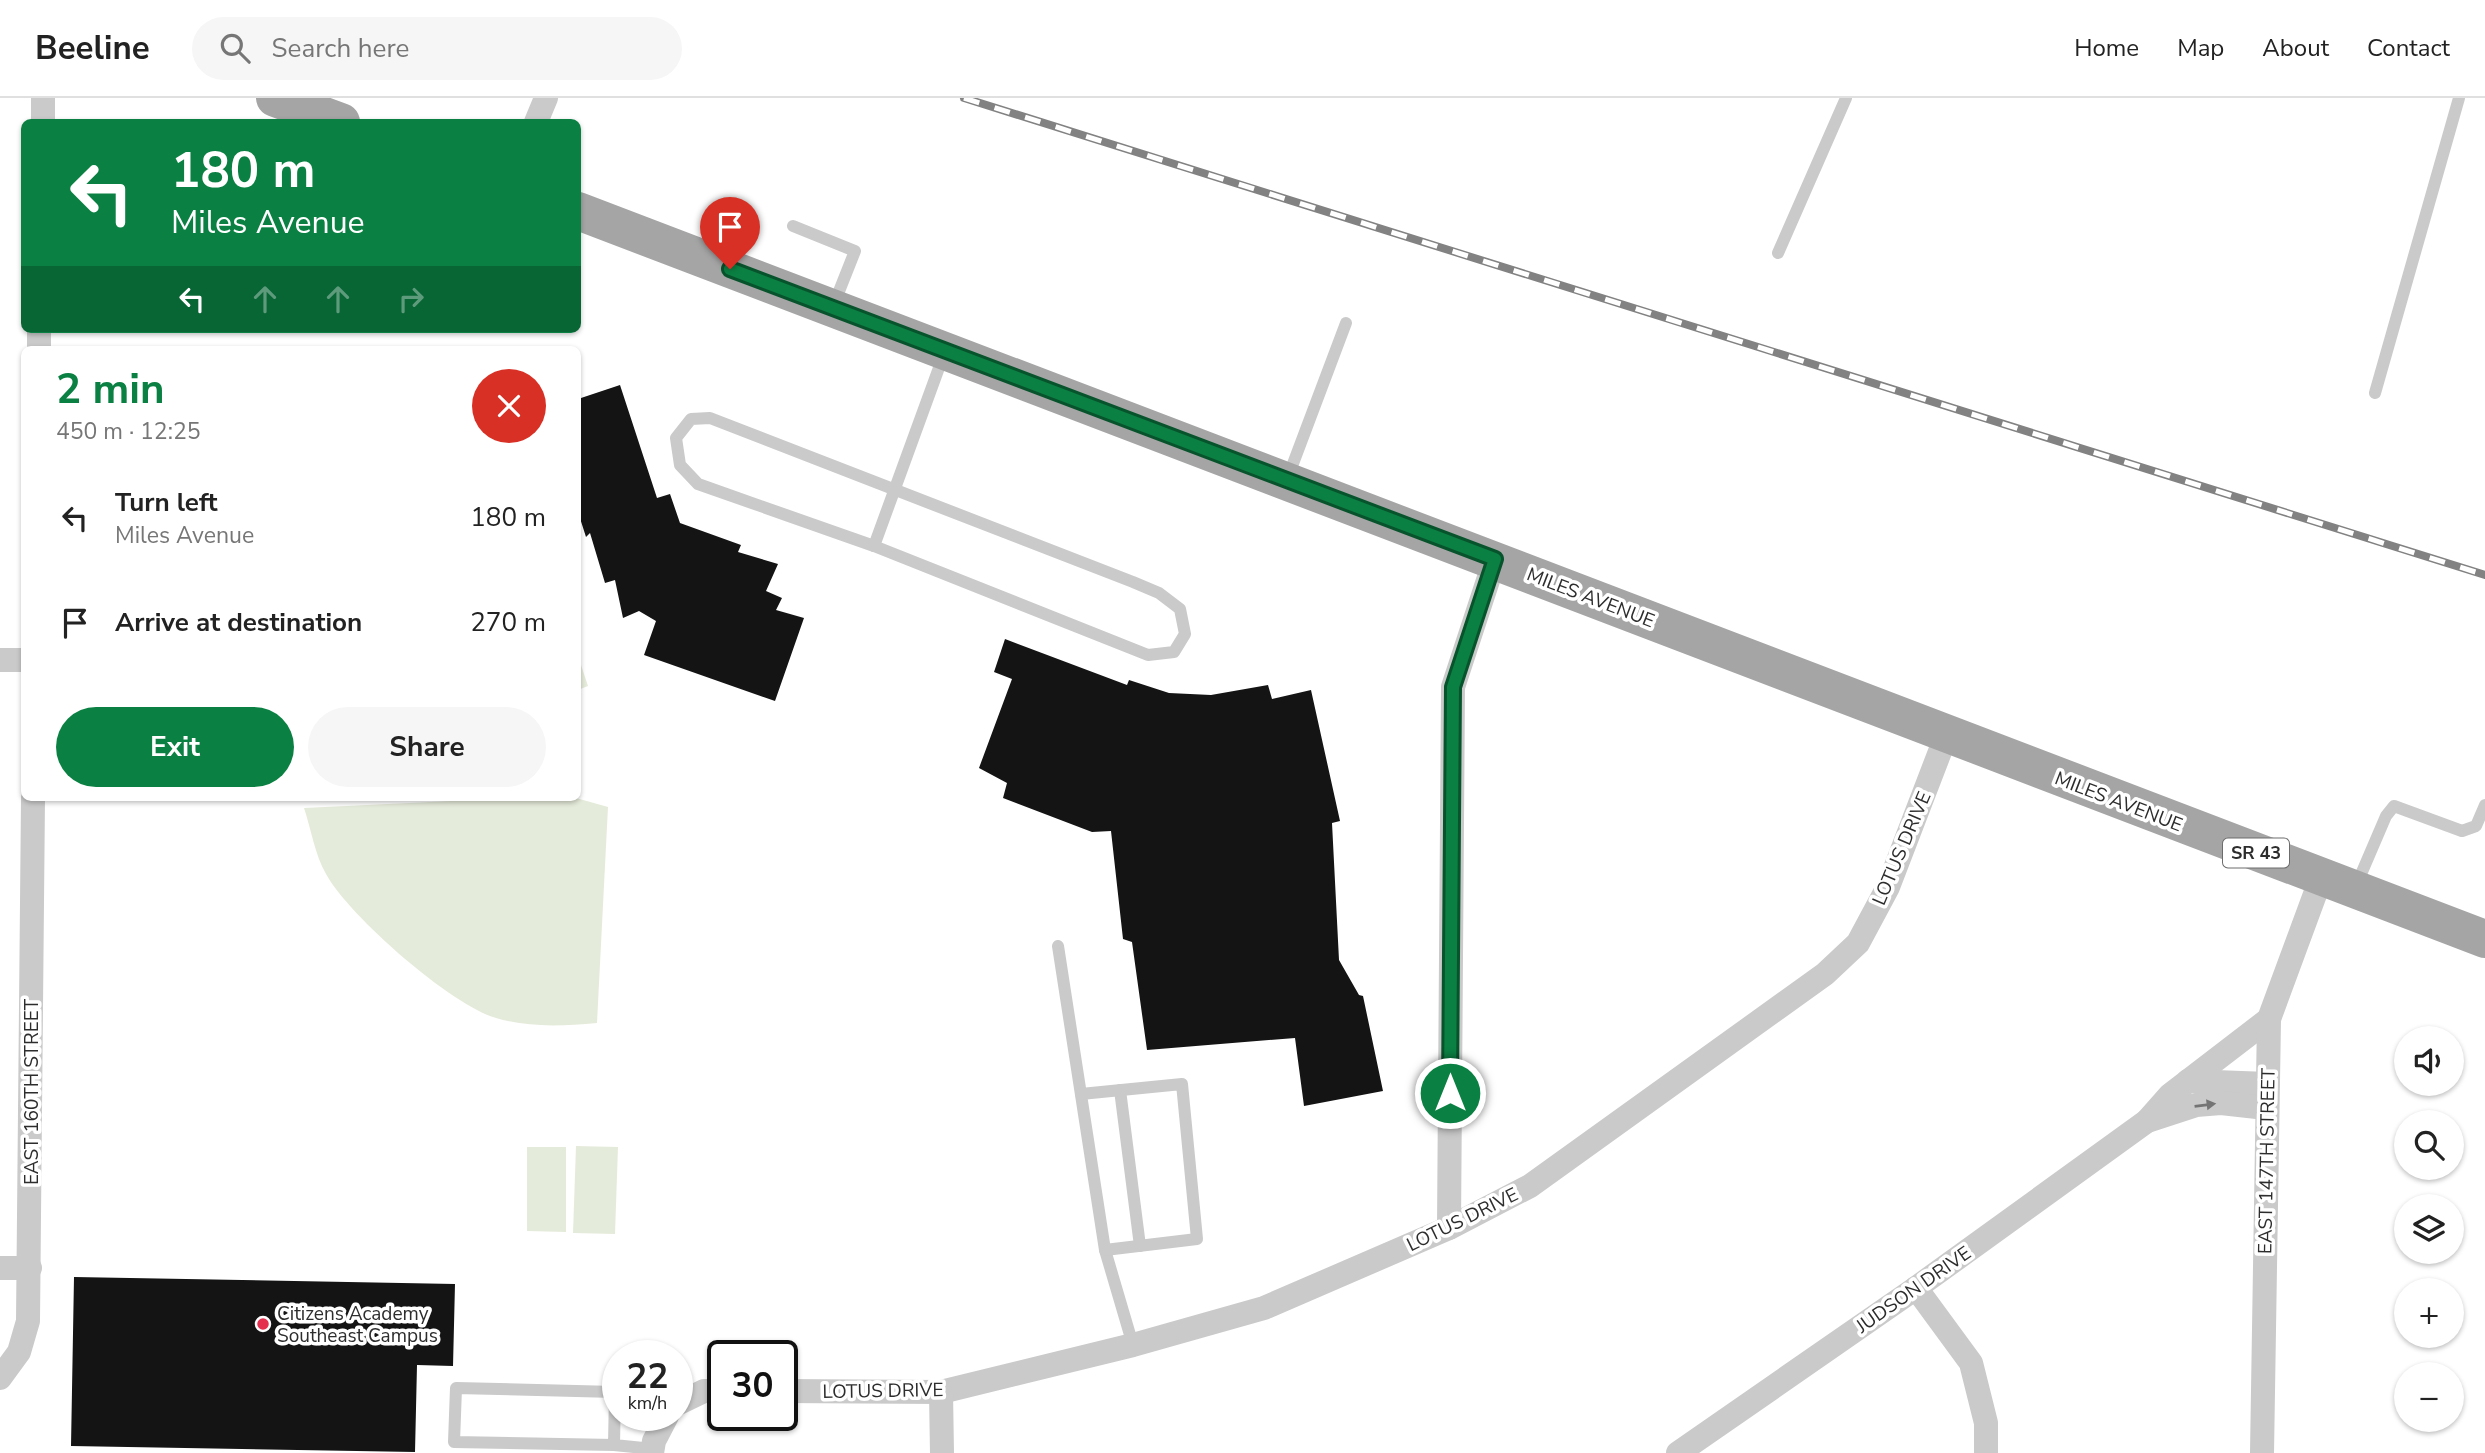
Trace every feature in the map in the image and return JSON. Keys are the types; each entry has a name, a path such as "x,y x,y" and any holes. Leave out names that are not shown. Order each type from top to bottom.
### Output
{"main road":[{"path":"275,98 333,119"},
{"name":"MILES AVENUE","path":"581,212 1495,559 1946,736 2485,939"}],"street":[{"path":"43,98 43,119"},
{"path":"537,119 546,98"},
{"path":"1448,1228 1453,687 1495,559"},
{"path":"0,660 21,660"},
{"name":"LOTUS DRIVE","path":"798,1391 941,1392 1133,1345 1264,1308 1448,1228 1530,1186 1825,974 1858,943 1888,887 1946,736"},
{"name":"EAST 160TH STREET","path":"0,1378 19,1352 28,1321 33,801"},
{"name":"EAST 147TH STREET","path":"2262,1453 2269,1019 2338,884"},
{"name":"JUDSON DRIVE","path":"1678,1453 1916,1289 2147,1121 2170,1095 2269,1019"},
{"path":"2188,1081 2267,1096"},
{"name":"JUDSON DRIVE","path":"2147,1121 2196,1105 2267,1096"},
{"path":"0,1268 30,1268"},
{"path":"1916,1289 1971,1363 1986,1423 1986,1453"},
{"path":"941,1392 942,1453"},
{"path":"653,1451 659,1431"}],"lane":[{"path":"1778,253 1846,98"},
{"path":"2375,393 2459,98"},
{"path":"793,226 855,251 832,308"},
{"path":"1287,480 1346,323"},
{"path":"874,545 945,351"},
{"path":"710,418 1159,593 1180,609 1185,634 1174,652 1149,655 874,545 698,484 680,465 676,438 691,419 710,418"},
{"path":"2338,884 2394,806 2462,831 2476,826 2485,805"},
{"path":"1058,946 1105,1251 1133,1345"},
{"path":"1081,1094 1182,1084 1197,1238 1105,1251"},
{"path":"1120,1090 1140,1246"},
{"path":"614,1446 615,1392 456,1388 454,1442 614,1446 653,1451"}],"green space":[{"path":"581,665 588,686 581,689"},
{"path":"581,799 608,807 597,1023 533,1025 496,1018 477,1010 428,978 378,935 338,892 319,859 304,808 454,801"},
{"path":"576,1146 618,1147 615,1234 573,1233"},
{"path":"527,1147 566,1147 566,1232 527,1231"}],"building":[{"path":"620,385 657,498 670,494 680,523 741,545 738,552 778,564 766,591 782,598 776,610 804,618 775,701 644,655 656,621 639,611 623,618 615,580 605,583 590,533 586,537 581,521 581,398"},
{"path":"1005,639 1127,685 1129,680 1169,693 1211,695 1268,685 1272,699 1311,690 1340,821 1332,823 1339,960 1359,995 1363,996 1383,1091 1304,1106 1295,1038 1147,1050 1132,942 1123,939 1111,831 1092,832 1003,798 1007,783 979,768 1012,679 994,672"},
{"name":"Citizens Academy Southeast Campus","path":"74,1277 455,1284 453,1366 417,1365 415,1452 71,1446"}],"railway":[{"path":"964,98 2485,575"}],"place":[{"name":"Citizens Academy Southeast Campus","path":"263,1324"}],"route":[{"path":"730,269 1495,559 1453,687 1450,1093"}]}
